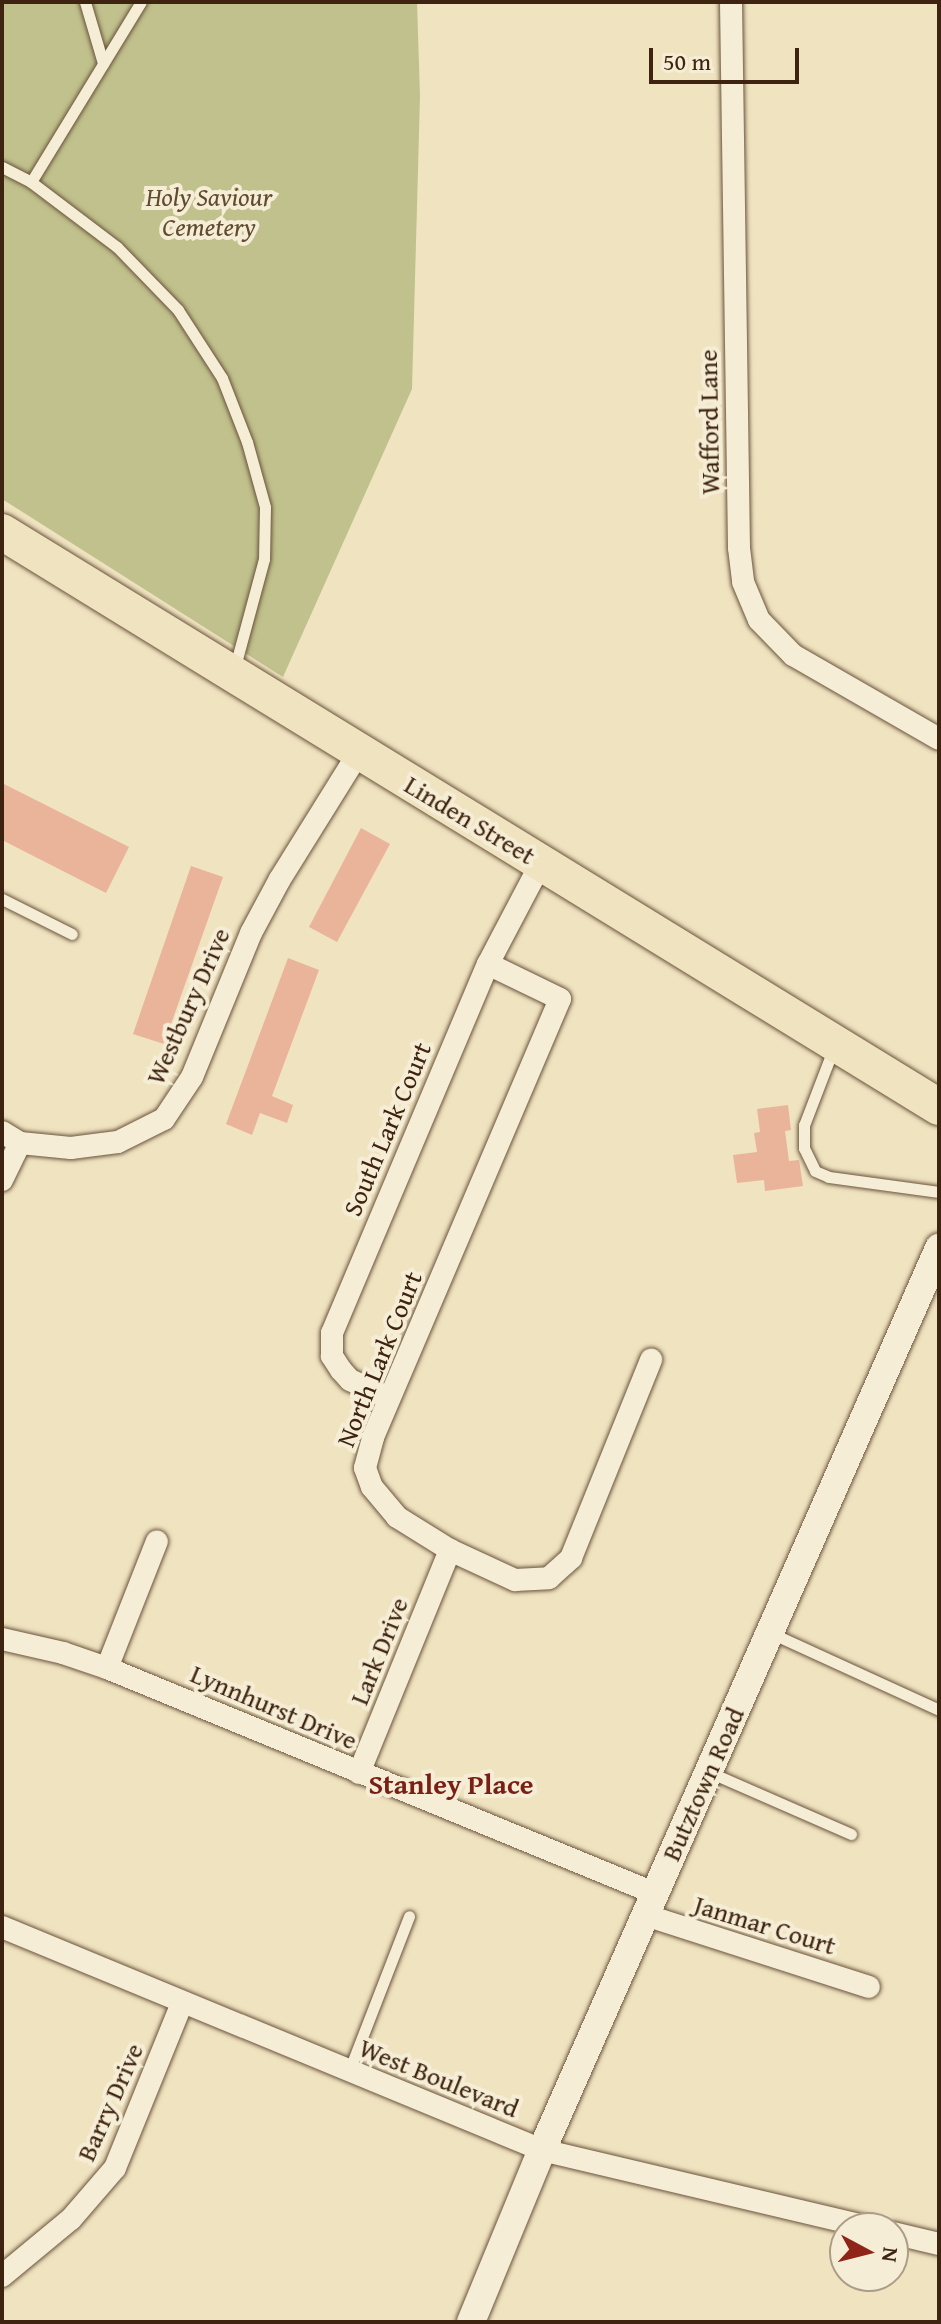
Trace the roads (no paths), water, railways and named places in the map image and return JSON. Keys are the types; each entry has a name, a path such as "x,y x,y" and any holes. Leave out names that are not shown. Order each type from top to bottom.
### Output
{"main road":[{"name":"Linden Street","path":"2,532 939,1107"}],"street":[{"name":"Wafford Lane","path":"731,2 739,548 743,582 759,620 793,655 939,739"},
{"name":"Westbury Drive","path":"2,1180 11,1137 51,1148 99,1145 130,1137 164,1119 192,1077 251,933 280,879 359,752"},
{"name":"South Lark Court","path":"389,1398 350,1380 341,1370 332,1356 332,1333 488,964 541,863"},
{"name":"North Lark Court","path":"488,964 560,999 389,1398 365,1468 372,1487 397,1517 450,1550 515,1580 549,1578 571,1558 651,1360"},
{"name":"Butztown Road","path":"471,2322 542,2150 650,1904 937,1265"},
{"path":"107,1668 157,1541"},
{"name":"Lark Drive","path":"359,1773 450,1550"},
{"name":"Lynnhurst Drive","path":"2,1639 63,1653 107,1668 359,1773 650,1904"},
{"name":"Janmar Court","path":"650,1904 869,1987"},
{"name":"West Boulevard","path":"2,1927 542,2150 829,2218"},
{"name":"Barry Drive","path":"2,2276 71,2219 115,2168 182,2003"},
{"path":"909,2237 939,2244"}],"lane":[{"path":"85,2 103,63"},
{"path":"31,182 141,2"},
{"path":"2,167 31,182 117,247 178,310 222,378 235,408 265,507 264,559 233,674"},
{"path":"2,899 72,934"},
{"path":"836,1043 804,1125 804,1148 815,1171 829,1177 939,1192"},
{"path":"771,1633 939,1710"},
{"path":"709,1772 851,1834"},
{"path":"349,2071 409,1916"}],"district":[{"name":"Stanley Place","path":"451,1784"}],"park label":[{"name":"Holy Saviour Cemetery","path":"209,212"}]}
